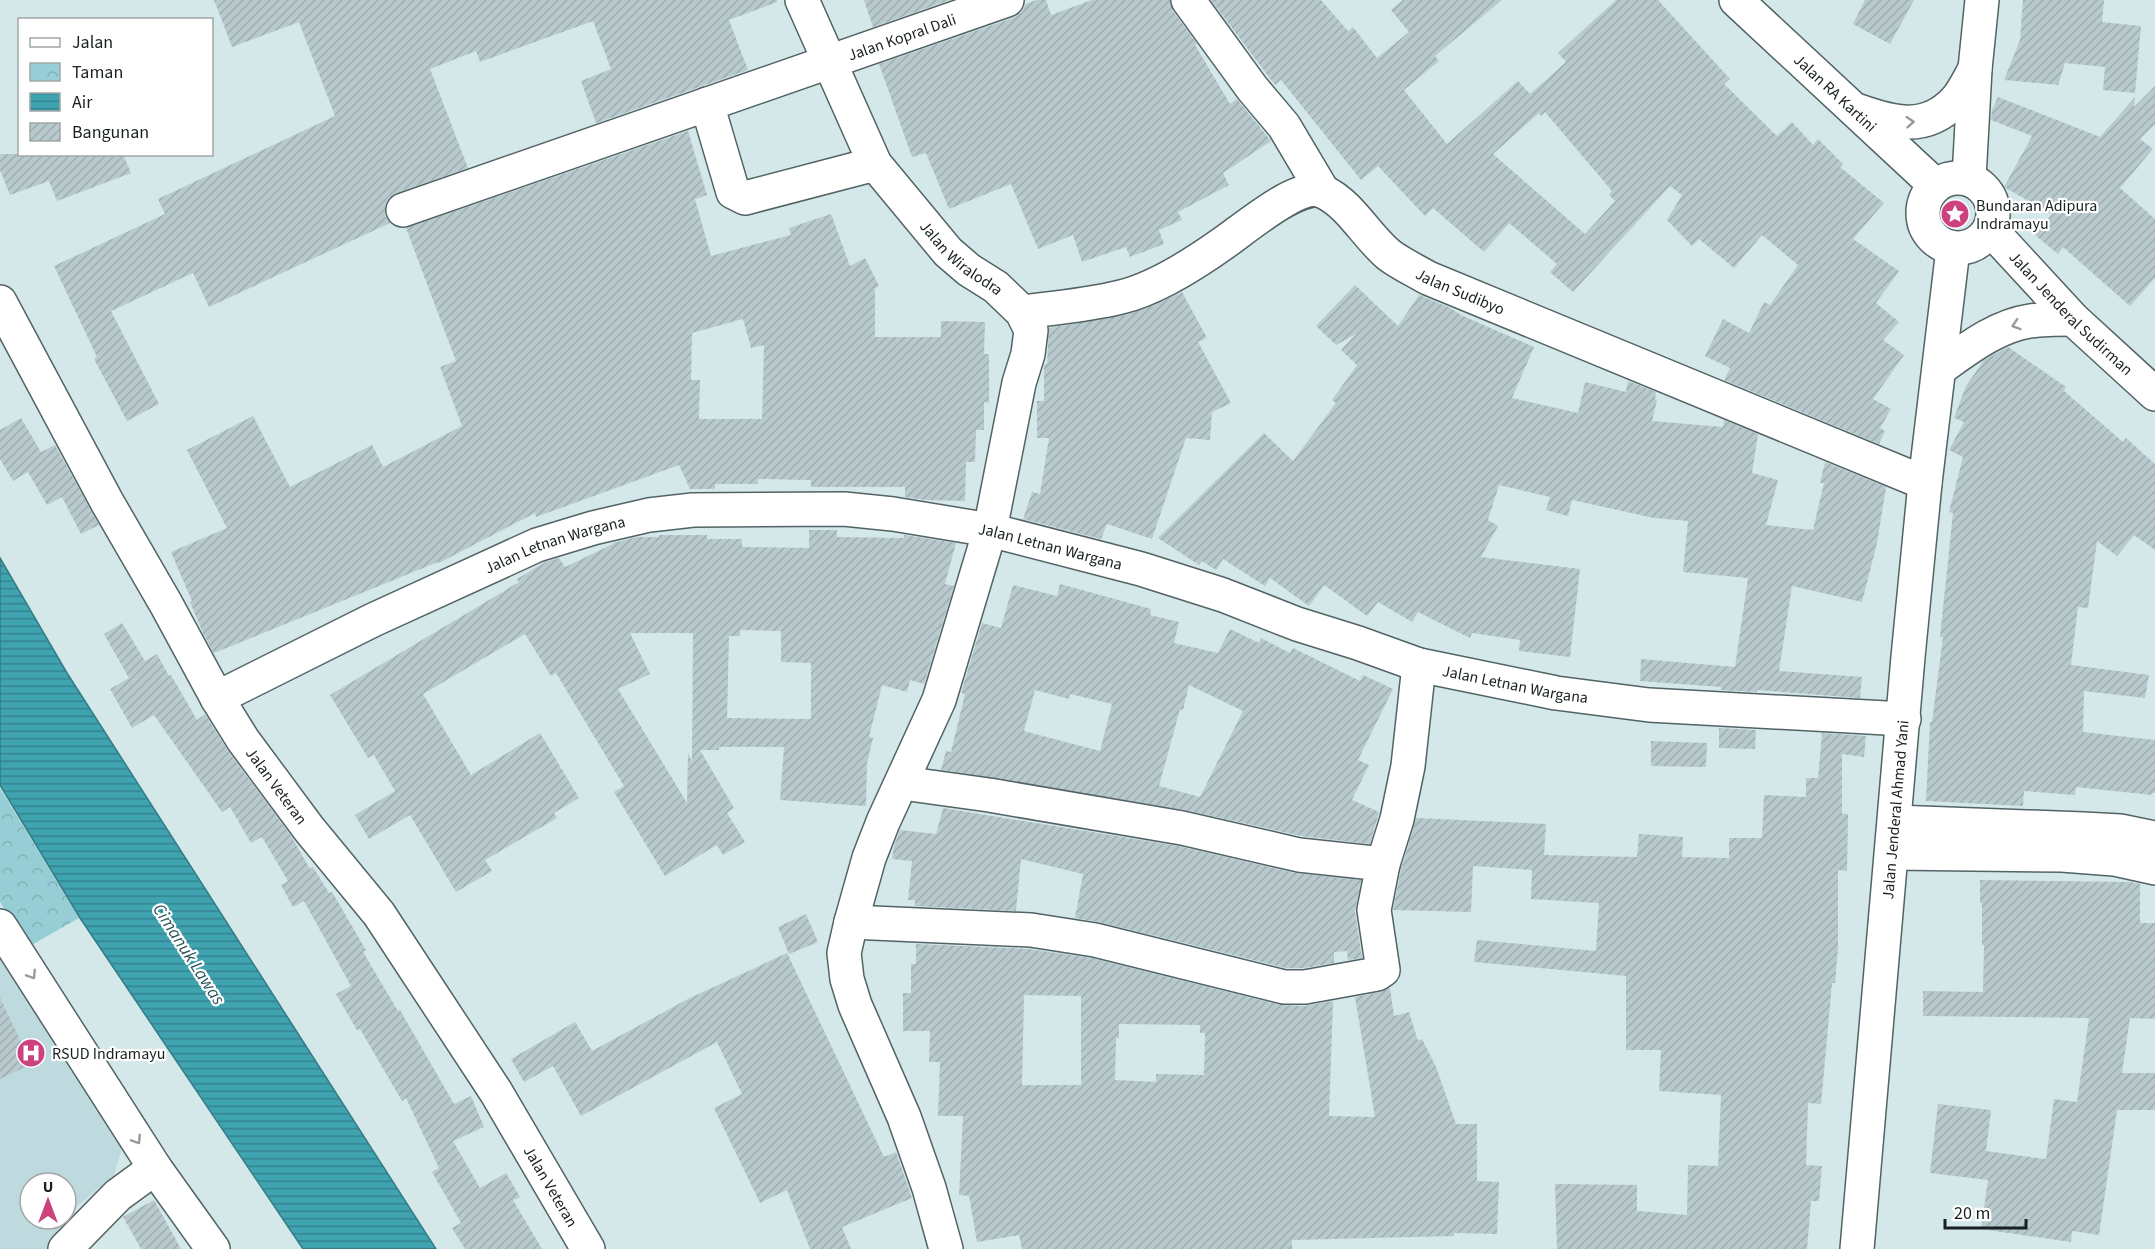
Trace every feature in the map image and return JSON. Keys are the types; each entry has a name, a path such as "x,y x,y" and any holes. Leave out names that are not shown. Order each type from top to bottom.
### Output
{"street":[{"name":"Jalan Wiralodra","path":"802,0 875,164 948,252 969,270 996,287 1022,312"},
{"name":"Jalan Kopral Dali","path":"403,210 1007,0"},
{"name":"Jalan Sudibyo","path":"1188,0 1252,87 1284,126 1322,190 1353,217 1389,255 1428,278 1925,483"},
{"name":"Jalan RA Kartini","path":"1736,0 1935,185"},
{"path":"1969,178 1975,69 1982,0"},
{"path":"1854,110 1887,121 1912,124 1937,115 1956,101 1975,69"},
{"path":"707,104 733,192 745,198 875,164"},
{"path":"1951,178 1969,178 1983,186 1991,199 1995,214 1990,229 1982,240 1970,246 1953,249 1932,237 1925,225 1923,211 1926,197 1935,185 1951,178"},
{"path":"946,1249 929,1188 904,1117 855,1005 847,979 844,953 869,858 939,700 990,530 1019,383 1028,354 1031,330 1022,312 1123,297 1143,289 1198,261 1281,203 1304,192 1322,190"},
{"name":"Jalan Jenderal Sudirman","path":"1990,229 2073,319 2155,394"},
{"name":"Jalan Jenderal Ahmad Yani","path":"1857,1249 1908,657 1925,483 1953,249"},
{"name":"Jalan Veteran","path":"0,302 107,502 243,740 309,829 379,914 496,1092 588,1249"},
{"path":"1939,369 1991,334 2030,321 2073,319"},
{"name":"Jalan Letnan Wargana","path":"217,698 373,620 537,545 593,528 649,515 693,510 844,509 893,513 990,530 1141,569 1223,595 1298,624 1419,665 1556,693 1649,705 1904,719"},
{"path":"851,922 1031,930 1095,940 1284,987 1305,987 1377,974 1383,969 1374,910 1383,864 1397,819 1408,766 1419,665"},
{"path":"902,783 989,795 1182,828 1299,855 1383,864"},
{"path":"1894,838 2083,829 2120,831 2155,838"},
{"path":"1894,838 2114,859 2155,868"},
{"path":"0,926 155,1168 213,1249"},
{"path":"65,1249 118,1196 155,1168"}],"shaded area":[{"name":"RSUD Indramayu","path":"0,957 122,1148 114,1175 78,1206 78,1171 18,1171 18,1231 60,1231 52,1249 0,1249"}],"green space":[{"path":"0,788 79,918 28,947 0,902"}],"water":[{"name":"Cimanuk Lawas","path":"0,558 67,673 436,1249 303,1249 80,918 0,785"}],"building":[{"path":"214,0 777,0 777,2 729,20 748,70 596,123 581,81 611,69 593,21 480,62 476,51 430,69 468,168 396,193 388,198 385,206 385,216 390,223 209,307 193,273 111,311 159,404 127,421 94,359 97,357 54,266 165,214 158,199 335,116 299,22 232,47"},
{"path":"864,0 950,0 873,27"},
{"path":"1046,0 1051,15 1092,0 1170,0 1173,11 1197,44 1195,45 1230,104 1237,99 1271,141 1223,173 1229,185 1178,212 1182,220 1159,230 1164,244 1130,257 1126,247 1082,262 1073,235 1038,249 1011,184 949,209 926,153 912,157 879,64 1013,18 1022,12 1025,4"},
{"path":"1211,0 1321,0 1348,31 1353,27 1377,58 1409,32 1391,10 1403,0 1502,0 1435,56 1439,61 1404,90 1447,144 1518,81 1530,94 1566,62 1558,53 1616,0 1658,0 1730,79 1724,84 1777,136 1792,122 1813,145 1818,139 1843,164 1840,167 1884,203 1853,239 1899,271 1876,303 1899,322 1883,340 1904,355 1873,399 1891,409 1880,428 1885,431 1879,444 1724,380 1730,368 1705,356 1723,319 1749,333 1764,302 1770,305 1798,265 1762,235 1734,268 1699,239 1692,246 1667,220 1682,195 1670,186 1573,292 1550,272 1557,264 1509,223 1484,252 1433,208 1425,216 1378,166 1361,180 1281,80 1275,85","holes":["1545,112 1612,191 1609,195 1615,201 1585,234 1493,154 1539,113 1541,116"]},
{"path":"1865,0 1914,0 1890,44 1853,24"},
{"path":"2023,0 2104,0 2102,22 2141,26 2135,93 2103,90 2105,67 2065,63 2058,85 2004,80 2020,40"},
{"path":"2155,86 2155,124 2140,139 2153,149 2120,188 2155,219 2155,278 2130,306 2063,247 2058,254 2035,235 2052,214 2004,187 2032,136 1991,120 1992,110 1998,97 2100,137 2135,97 2134,107"},
{"path":"688,131 707,195 695,199 711,256 791,235 789,228 831,214 850,266 865,258 879,286 875,288 875,337 941,337 941,321 985,322 984,354 989,354 989,403 984,402 984,430 976,430 975,462 966,462 965,501 905,497 905,487 811,487 811,480 758,479 758,484 715,484 715,489 690,489 679,465 536,517 535,513 439,563 214,653 203,633 171,552 227,528 187,450 253,416 290,487 372,445 383,467 462,426 440,367 456,361 406,228","holes":["743,319 751,348 764,345 762,419 699,419 700,380 691,380 692,333"]},
{"path":"0,154 124,156 131,173 57,201 49,181 10,195 0,170"},
{"path":"1355,285 1398,326 1419,295 1534,347 1512,398 1578,413 1585,382 1626,392 1628,381 1656,392 1655,399 1657,400 1652,421 1723,427 1724,420 1758,434 1752,473 1778,480 1766,525 1813,530 1824,483 1820,483 1825,462 1886,487 1877,543 1862,602 1792,586 1779,671 1862,677 1860,698 1757,690 1757,692 1721,690 1721,687 1640,681 1641,659 1735,667 1748,578 1683,572 1688,521 1654,518 1572,500 1568,516 1546,510 1550,497 1499,485 1488,520 1498,526 1481,557 1580,569 1570,657 1519,651 1520,640 1472,633 1470,638 1418,612 1412,622 1378,602 1367,616 1324,585 1309,606 1270,578 1265,586 1223,559 1216,570 1202,561 1199,565 1158,538 1264,433 1293,461 1336,403 1332,400 1357,365 1341,350 1356,334 1336,345 1316,326"},
{"path":"1182,292 1207,338 1198,342 1231,403 1212,412 1210,440 1186,438 1152,539 1107,524 1101,539 1023,519 1032,492 1040,494 1049,438 1037,438 1037,401 1044,401 1044,367 1047,364 1049,328 1126,315"},
{"path":"2008,347 2066,387 2064,391 2123,442 2126,438 2155,464 2155,550 2134,535 2117,556 2097,541 2088,608 2078,607 2071,665 2149,675 2145,698 2084,691 2083,732 2155,740 2155,793 2152,795 2076,787 2075,795 2024,791 2023,806 1926,801 1930,722 1932,722 1943,637 1940,637 1953,513 1949,512 1963,457 1949,450 1964,422 1954,418 1966,386 1984,360"},
{"path":"21,418 41,452 55,445 99,525 81,534 62,497 47,505 28,472 13,481 0,459 0,430"},
{"path":"809,530 837,530 837,537 904,538 904,535 956,543 945,584 954,586 924,684 910,680 907,692 882,685 869,737 873,738 867,763 866,806 780,800 784,747 719,747 719,750 700,750 734,808 727,813 745,842 723,855 717,845 665,876 614,792 624,786 556,673 551,676 525,634 423,694 471,775 540,733 579,798 554,813 557,818 485,860 492,871 456,892 410,815 369,839 355,815 395,791 374,755 368,758 330,695 519,582 517,579 545,562 559,558 565,567 613,543 637,537 659,537 659,535 707,535 707,539 742,539 742,547 809,548","holes":["740,630 781,631 781,662 811,663 811,719 727,718 729,636 740,636","630,633 693,633 692,762 688,753 687,803 618,689 650,674"]},
{"path":"1060,584 1151,609 1150,615 1179,622 1174,643 1218,653 1230,629 1259,643 1261,638 1290,653 1293,648 1360,681 1363,675 1393,689 1358,760 1369,765 1352,800 1379,812 1370,844 1302,836 1185,810 941,770 946,751 951,752 965,694 961,693 982,623 1001,628 1013,585 1057,596","holes":["1189,685 1243,711 1200,797 1159,786","1035,690 1069,699 1070,694 1112,704 1100,751 1024,731"]},
{"path":"122,623 145,661 157,654 197,720 205,714 228,751 291,836 310,869 313,867 329,893 332,892 366,950 363,952 398,1011 400,1010 454,1104 471,1096 484,1127 453,1141 480,1188 506,1173 520,1197 513,1200 542,1249 465,1249 452,1228 461,1223 432,1172 439,1168 406,1098 402,1101 360,1029 357,1030 336,994 351,986 304,901 293,907 281,885 288,881 262,837 251,843 230,807 222,812 154,715 132,728 110,689 129,678 104,634"},
{"path":"1719,728 1756,730 1755,749 1719,748"},
{"path":"1822,733 1866,736 1864,757 1842,754 1842,814 1848,814 1847,871 1838,870 1838,948 1835,983 1832,983 1821,1104 1808,1103 1806,1165 1822,1166 1819,1201 1811,1201 1807,1249 1557,1249 1555,1184 1637,1185 1637,1211 1687,1215 1688,1165 1718,1166 1721,1095 1659,1091 1661,1050 1626,1050 1626,976 1474,962 1477,940 1596,951 1599,903 1531,899 1532,870 1473,866 1471,912 1393,910 1401,869 1416,818 1546,824 1544,855 1637,857 1639,834 1683,837 1682,857 1729,858 1729,838 1762,838 1764,795 1806,797 1806,778 1818,778"},
{"path":"1651,741 1707,743 1706,767 1651,766"},
{"path":"943,808 1178,846 1295,873 1361,880 1355,912 1362,958 1348,960 1347,951 1334,952 1334,963 1286,968 1075,918 1083,874 1021,859 1016,911 915,906 915,900 908,900 912,861 892,859 894,846 900,830 936,834"},
{"path":"1980,880 2140,884 2140,923 2155,923 2155,1019 2130,1018 2122,1073 2155,1073 2155,1110 2117,1110 2099,1235 2072,1231 2071,1242 1981,1229 1988,1180 1930,1173 1938,1104 1991,1110 1986,1151 2046,1159 2054,1099 2077,1102 2089,1018 1923,1016 1923,991 1983,992 1984,945 1982,945"},
{"path":"806,914 818,942 789,954 778,927"},
{"path":"916,944 1029,949 1091,958 1280,1005 1305,1006 1333,1001 1329,1116 1375,1117 1355,997 1390,988 1394,1016 1409,1012 1418,1041 1422,1039 1436,1067 1456,1124 1477,1124 1477,1181 1499,1182 1497,1234 1454,1233 1454,1236 1292,1240 1292,1249 1022,1249 1019,1235 977,1242 969,1196 959,1195 963,1116 938,1116 940,1062 929,1062 930,1031 903,1031 903,993 911,993 911,964 916,964","holes":["1024,995 1081,996 1081,1085 1022,1085","1119,1024 1200,1025 1200,1033 1205,1033 1204,1075 1156,1074 1156,1082 1115,1080 1116,1038 1119,1038"]},
{"path":"787,953 884,1157 896,1152 912,1198 842,1227 851,1249 810,1249 787,1190 760,1203 714,1108 742,1094 717,1042 581,1116 553,1066 524,1082 511,1059 575,1022 592,1051 688,999"},
{"path":"0,998 32,1064 0,1079"},
{"path":"154,1200 181,1249 141,1249 123,1217"}],"place":[{"name":"Bundaran Adipura Indramayu","path":"1955,214"},
{"name":"RSUD Indramayu","path":"31,1053"}]}
